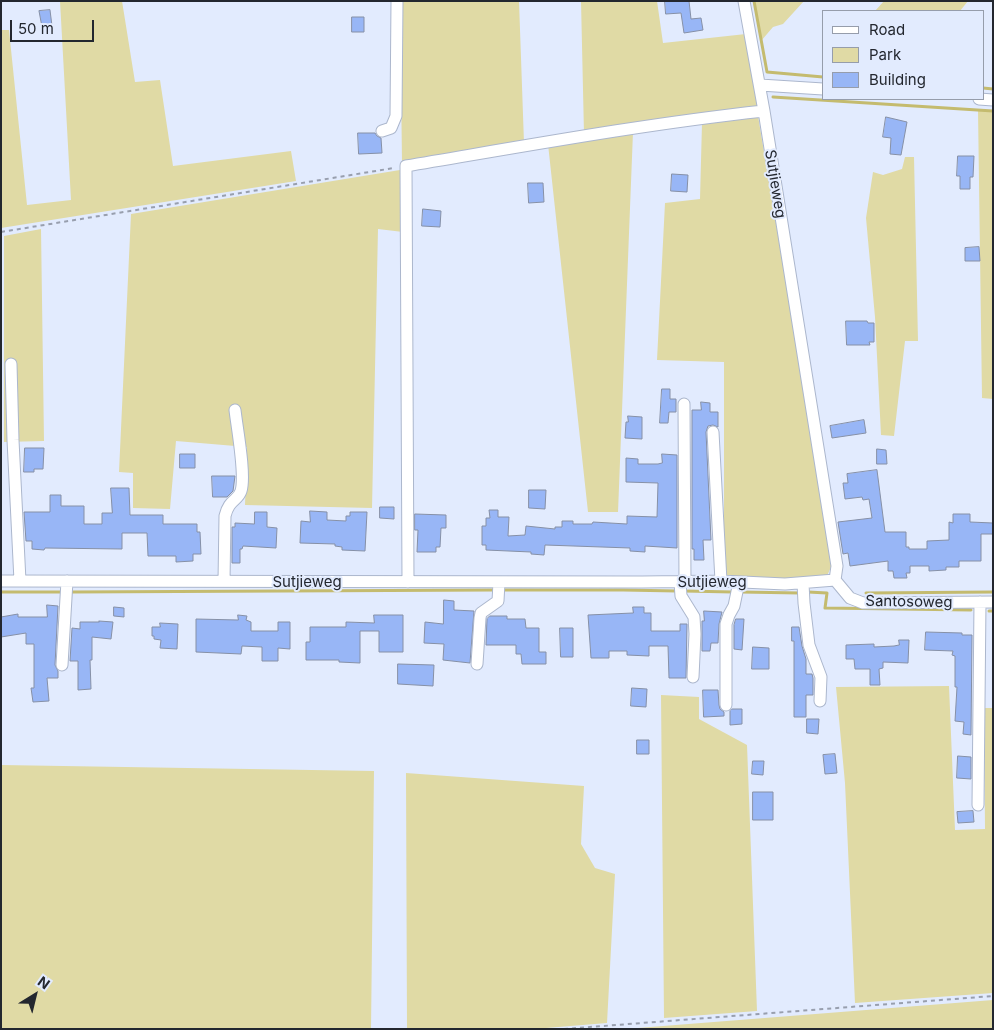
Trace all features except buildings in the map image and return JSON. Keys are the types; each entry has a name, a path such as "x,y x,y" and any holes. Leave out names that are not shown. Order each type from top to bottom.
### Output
{"street":[{"path":"382,131 391,128 396,116 397,1"},
{"name":"Sutjieweg","path":"1,581 721,581 803,583 835,580 837,566 760,85 744,1"},
{"path":"760,85 822,89"},
{"path":"408,582 406,166 699,118 764,111"},
{"path":"11,364 20,581"},
{"path":"684,404 683,582 681,596 694,618 693,677"},
{"path":"224,582 225,516 227,506 239,496 242,490 243,476 235,410"},
{"path":"713,432 721,581"},
{"name":"Santosoweg","path":"835,580 850,598 863,603 993,602"},
{"path":"62,665 67,581"},
{"path":"477,664 481,613 498,601 499,582"},
{"path":"726,705 726,624 734,606 739,582"},
{"path":"803,583 809,645 821,677 820,701"},
{"path":"978,805 980,602"}],"path":[{"path":"1,232 406,166"},
{"path":"564,1029 993,996"}],"green space":[{"path":"60,1 122,1 135,82 160,80 173,166 291,151 296,181 1,228 1,30 9,30 27,205 71,200"},
{"path":"400,1 519,1 524,143 402,163"},
{"path":"581,1 657,1 663,43 746,34 758,105 756,108 584,134"},
{"path":"754,1 804,1 783,24 773,27 761,41"},
{"path":"884,1 968,1 961,10 876,10"},
{"path":"978,110 993,111 993,399 982,398"},
{"path":"758,116 832,558 827,576 784,580 724,576 724,362 657,360 665,203 700,199 702,123"},
{"path":"633,132 618,512 588,512 548,144"},
{"path":"905,157 914,157 918,341 905,341 894,436 881,435 875,317 866,218 873,172 883,175 902,169"},
{"path":"400,170 406,189 403,232 378,229 372,508 245,505 247,447 176,441 170,509 133,508 133,473 119,472 131,214"},
{"path":"41,229 44,441 4,442 4,236"},
{"path":"949,686 955,830 985,829 984,708 993,708 993,993 855,1003 845,783 836,687"},
{"path":"661,695 699,697 699,719 747,745 757,1011 664,1018"},
{"path":"1,765 374,771 371,1029 1,1029"},
{"path":"406,773 584,786 581,844 595,868 615,874 607,1023 534,1029 407,1029"},
{"path":"993,1000 993,1029 625,1029"}],"waterway":[{"path":"754,1 767,72 822,77"},
{"path":"984,88 993,89"},
{"path":"773,97 993,111"},
{"path":"72,592 494,590"},
{"path":"504,590 677,591"},
{"path":"684,591 733,592"},
{"path":"1,592 63,592"},
{"path":"740,592 800,593"},
{"path":"808,592 827,593 825,608 971,610"},
{"path":"866,593 993,592"}]}
